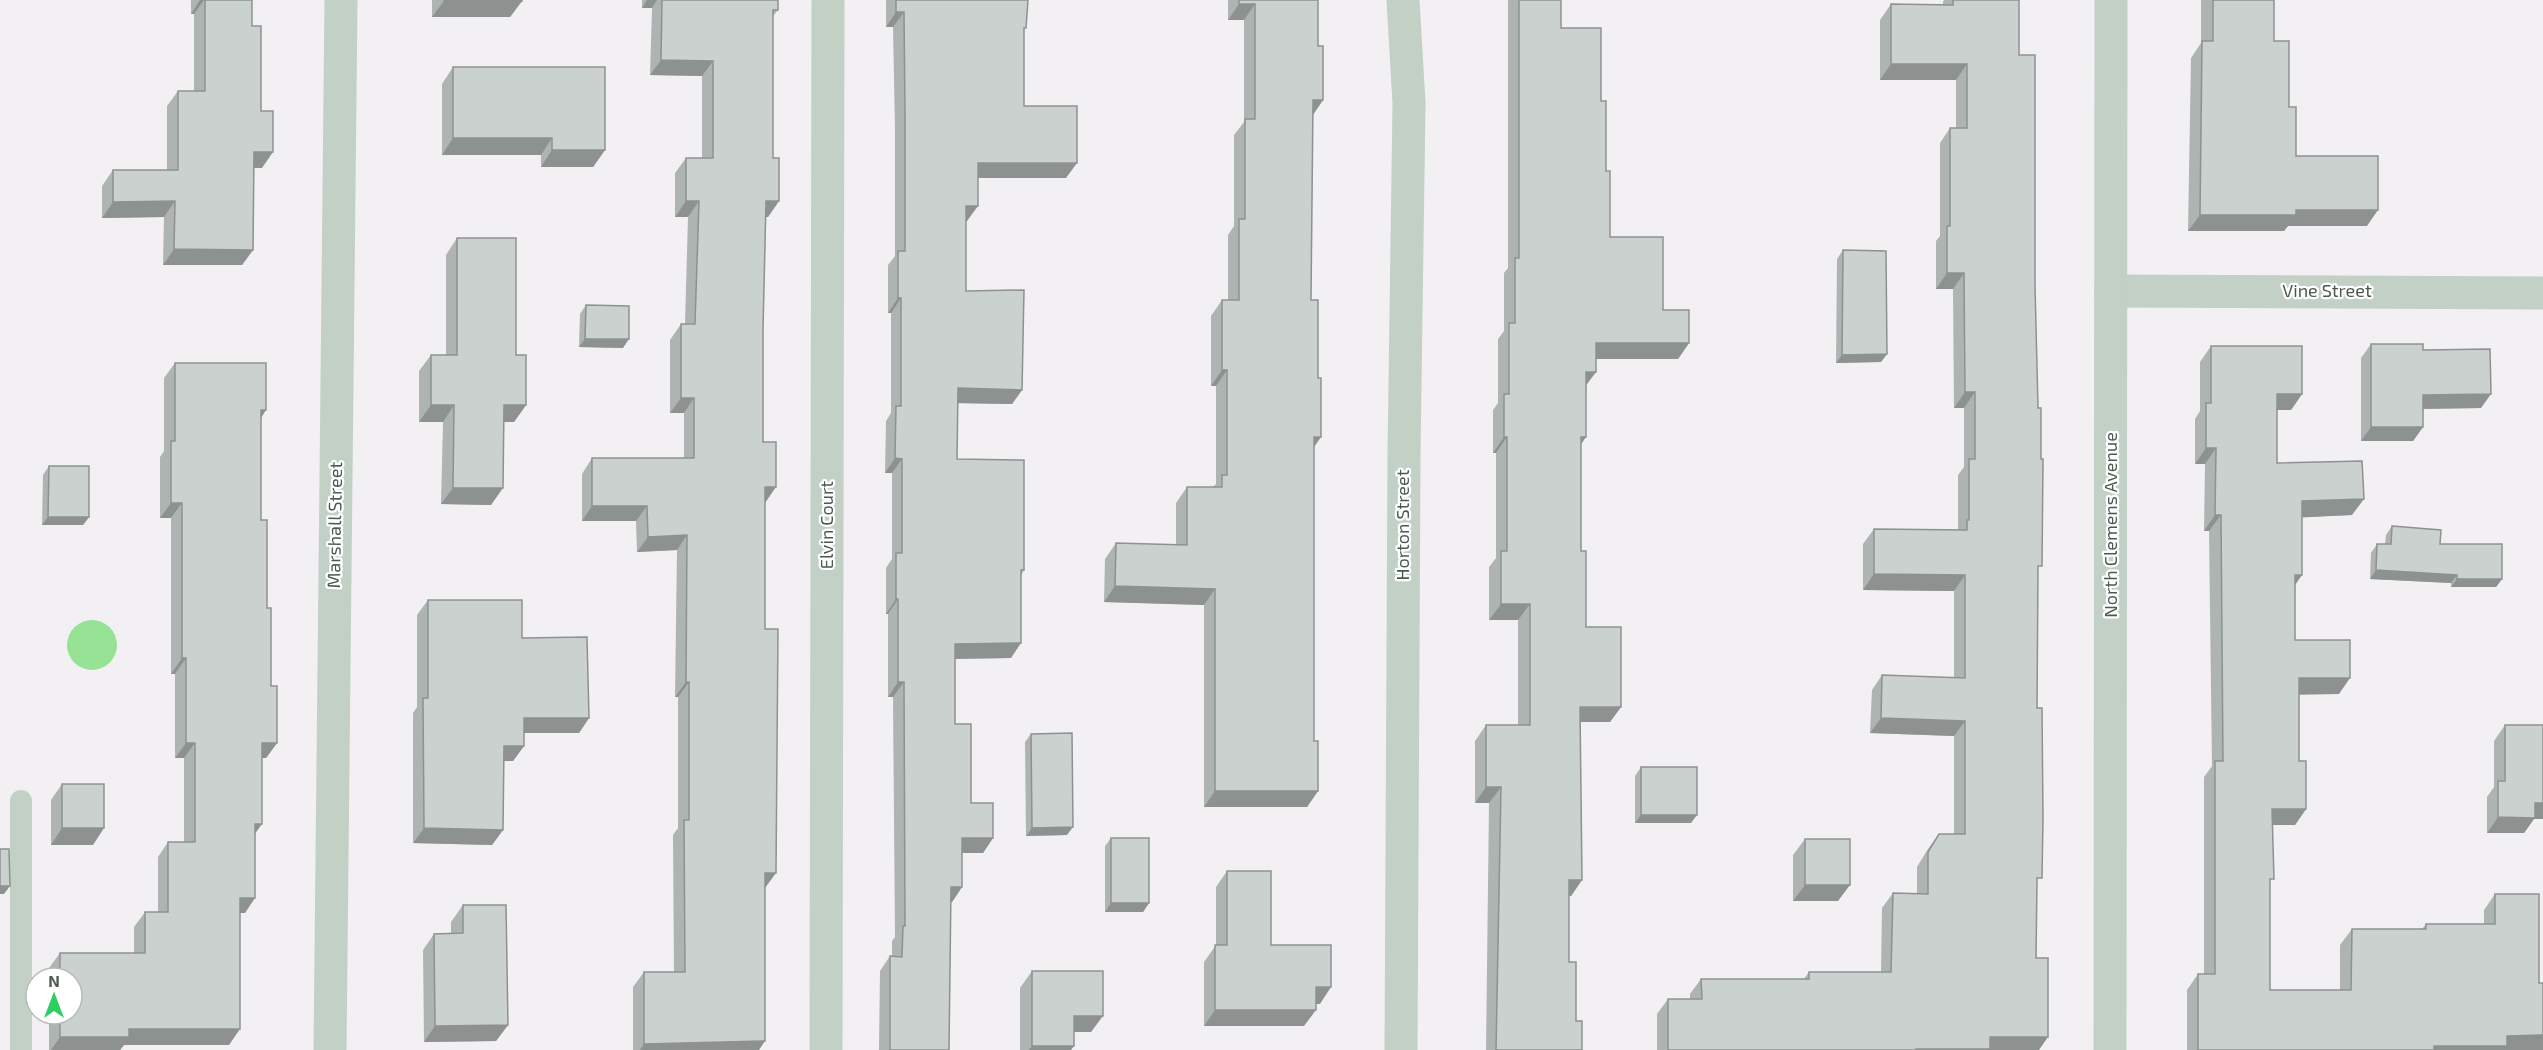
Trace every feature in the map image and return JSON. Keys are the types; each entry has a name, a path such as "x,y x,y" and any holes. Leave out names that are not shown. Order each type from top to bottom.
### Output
{"street":[{"name":"Marshall Street","path":"330,1050 341,0"},
{"name":"Elvin Court","path":"826,1050 828,0"},
{"name":"Horton Street","path":"1401,1050 1404,467 1409,103 1403,0"},
{"name":"North Clemens Avenue","path":"2110,1050 2111,0"},
{"name":"Vine Street","path":"2111,291 2543,293"}],"lane":[{"path":"21,801 21,1050"}],"shaded area":[{"path":"92,620 106,624 113,631 117,645 113,659 106,666 92,670 78,666 71,659 67,645 71,631 78,624"}],"building":[{"path":"205,0 252,0 252,26 261,26 261,111 273,111 273,152 254,152 253,250 174,249 175,201 113,202 113,170 178,170 178,91 205,91"},
{"path":"522,0 522,1 444,1"},
{"path":"662,0 778,0 778,10 773,10 773,158 779,158 779,201 766,201 763,329 763,442 776,442 776,487 765,487 765,629 778,629 776,873 765,873 765,1041 644,1044 644,972 685,972 684,820 689,820 689,682 686,682 687,535 648,537 647,506 592,506 592,458 694,458 694,398 681,398 681,324 695,324 699,201 686,201 686,158 713,158 713,61 661,60"},
{"path":"896,0 1028,0 1026,28 1024,28 1024,106 1077,106 1077,163 978,163 978,206 966,206 966,291 1024,290 1022,390 958,388 957,459 1024,460 1024,570 1021,570 1021,643 955,644 955,724 971,724 971,803 993,803 993,838 962,838 962,887 951,887 949,1050 890,1050 890,956 902,957 903,926 905,926 904,682 898,682 898,599 896,599 896,553 902,553 902,459 895,458 896,406 901,406 901,298 898,298 898,251 905,251 904,12 896,12"},
{"path":"1239,0 1318,0 1318,46 1323,46 1323,100 1313,100 1311,300 1318,300 1318,378 1321,378 1321,437 1314,437 1314,741 1318,741 1318,791 1215,791 1215,589 1115,586 1116,543 1187,545 1187,487 1222,487 1222,475 1227,475 1227,370 1222,370 1222,300 1239,300 1239,219 1245,219 1245,119 1255,119 1255,4 1239,4"},
{"path":"1519,0 1561,0 1561,28 1601,28 1601,101 1606,101 1606,171 1610,171 1610,237 1663,237 1663,310 1689,310 1689,343 1596,343 1596,372 1586,372 1586,437 1581,437 1581,551 1586,551 1586,627 1621,627 1621,707 1580,707 1582,880 1569,880 1569,962 1576,962 1576,1021 1582,1021 1582,1050 1496,1050 1501,787 1486,787 1486,725 1530,725 1530,604 1501,604 1501,551 1507,551 1507,437 1504,437 1504,394 1509,394 1509,323 1515,323 1515,258 1519,258"},
{"path":"1953,0 2019,0 2019,55 2035,55 2035,285 2038,408 2041,408 2041,459 2043,459 2042,566 2038,566 2037,708 2042,708 2043,818 2042,878 2037,878 2036,958 2048,958 2048,1037 1990,1037 1990,1049 1668,1050 1668,999 1702,999 1701,979 1809,979 1809,972 1891,972 1893,893 1928,894 1928,852 1939,834 1965,834 1965,721 1881,718 1882,675 1965,678 1965,575 1874,574 1874,529 1967,530 1967,520 1969,520 1969,459 1975,459 1975,392 1965,392 1964,273 1947,273 1947,226 1950,226 1950,128 1967,128 1967,64 1891,64 1891,4 1953,5"},
{"path":"2213,0 2274,0 2274,41 2289,41 2289,107 2296,107 2296,156 2378,156 2378,210 2296,210 2296,215 2200,215 2202,41 2213,41"},
{"path":"453,67 605,67 605,150 552,150 552,138 453,138"},
{"path":"457,238 516,238 516,355 526,355 526,405 504,405 503,488 453,488 454,405 431,405 431,355 457,355"},
{"path":"1843,250 1886,251 1887,354 1842,355"},
{"path":"586,305 629,306 629,339 585,339"},
{"path":"2371,344 2423,344 2423,350 2490,349 2491,394 2423,395 2423,427 2371,427"},
{"path":"2211,346 2302,346 2302,394 2277,394 2277,463 2362,461 2364,499 2302,501 2302,575 2295,575 2295,640 2350,640 2350,678 2299,678 2299,761 2306,761 2306,809 2272,809 2274,879 2270,879 2270,990 2351,990 2352,929 2426,929 2426,924 2495,924 2495,894 2539,894 2539,983 2543,983 2543,1035 2507,1036 2507,1046 2434,1046 2434,1050 2198,1050 2198,974 2215,974 2215,761 2223,761 2221,515 2215,515 2216,448 2206,448 2206,403 2211,403"},
{"path":"175,363 266,363 266,410 261,410 261,520 267,520 267,608 271,608 271,686 277,686 277,743 262,743 262,824 255,824 255,898 240,898 240,1029 129,1029 129,1037 60,1037 60,1026 84,1026 84,966 60,966 60,953 145,953 145,912 168,912 168,842 195,842 195,743 186,743 186,658 182,658 182,503 171,503 171,441 175,441"},
{"path":"49,466 89,466 89,517 48,517"},
{"path":"2392,526 2441,530 2440,544 2502,544 2502,579 2457,579 2457,575 2376,570 2377,544 2391,544"},
{"path":"428,600 522,600 522,638 587,637 589,718 524,718 524,746 504,746 503,830 424,828 423,698 428,698"},
{"path":"2505,725 2543,725 2543,803 2535,803 2535,818 2498,817 2498,781 2505,781"},
{"path":"1072,733 1073,827 1032,828 1031,734"},
{"path":"1641,767 1697,767 1697,815 1641,815"},
{"path":"62,784 104,784 104,828 62,828"},
{"path":"1111,838 1149,838 1149,903 1111,903"},
{"path":"1805,839 1850,839 1850,885 1805,885"},
{"path":"0,849 9,849 10,886 0,886"},
{"path":"1227,871 1271,871 1271,945 1331,945 1331,987 1316,987 1316,1010 1215,1010 1215,945 1227,945"},
{"path":"463,905 506,905 508,1025 435,1026 434,934 463,933"},
{"path":"1032,971 1103,971 1103,1016 1074,1016 1074,1046 1032,1046"}]}
